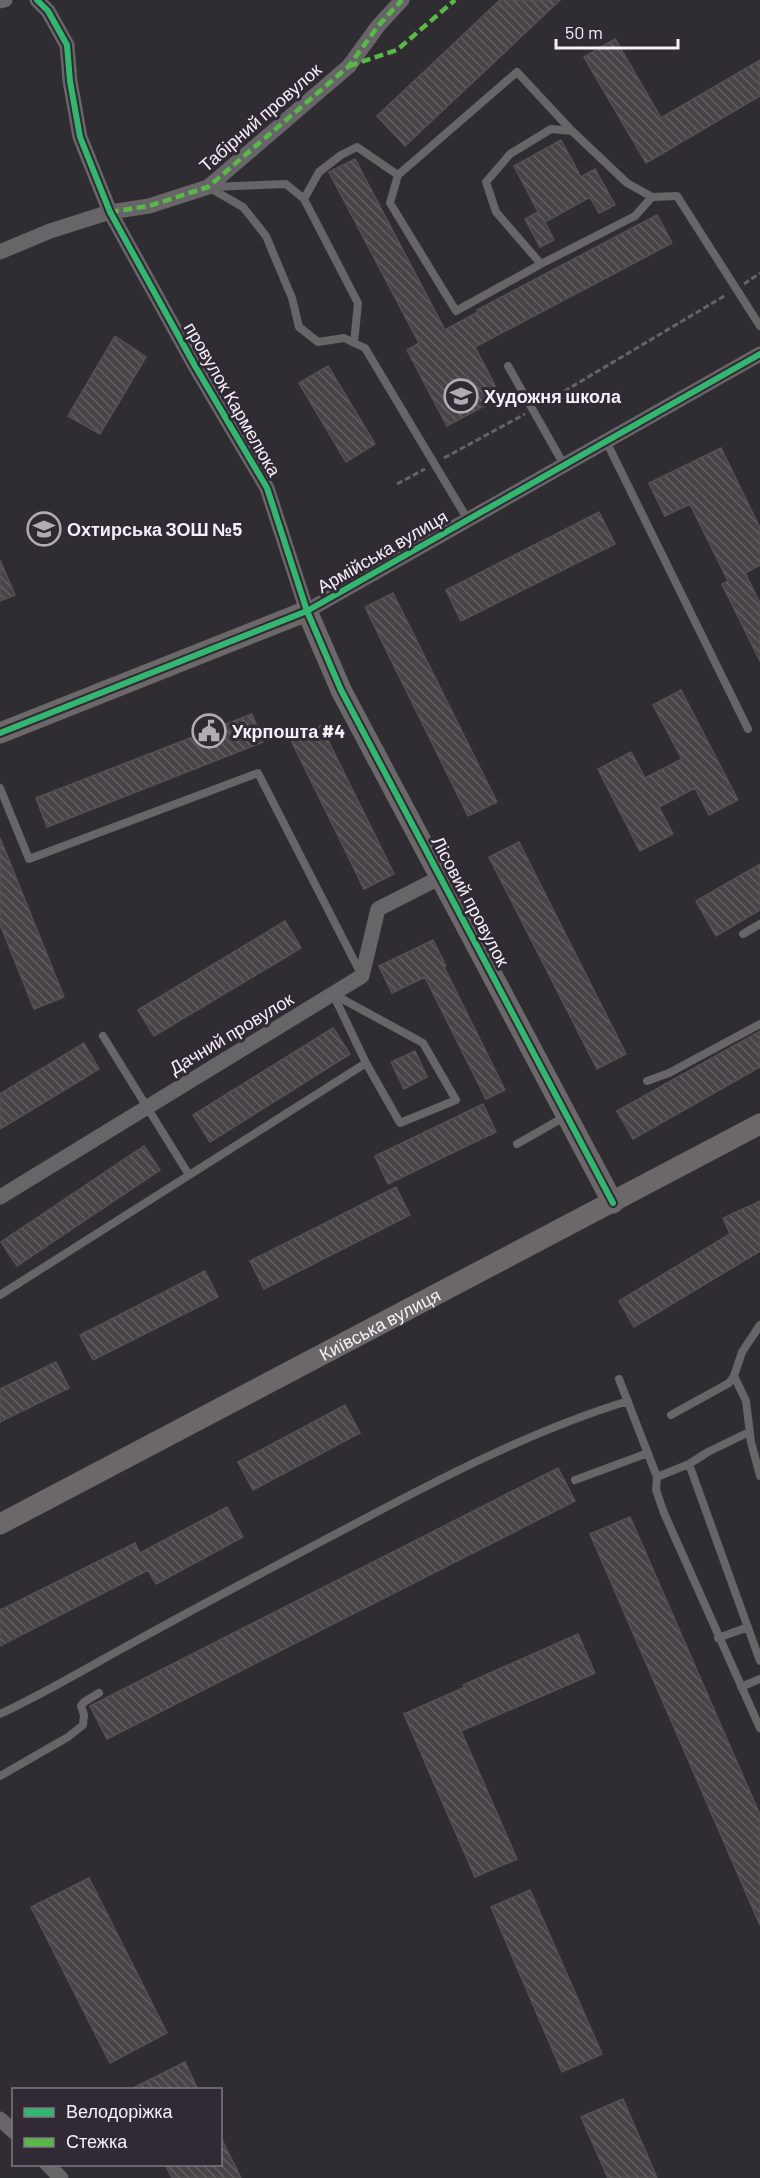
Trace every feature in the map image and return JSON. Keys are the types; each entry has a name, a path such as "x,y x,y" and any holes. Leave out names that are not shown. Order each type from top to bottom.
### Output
{"main road":[{"name":"Армійська вулиця","path":"0,733 307,611"},
{"name":"Лісовий провулок","path":"307,611 341,690 611,1198"},
{"name":"Київська вулиця","path":"0,1524 611,1198 760,1113"},
{"name":"Київська вулиця","path":"0,1512 611,1198 760,1124"}],"street":[{"path":"0,1 5,0"},
{"name":"провулок Кармелюка","path":"37,0 48,11 67,45 70,81 80,137 111,212 195,366 267,488 307,611"},
{"name":"Табірний провулок","path":"0,252 50,231 111,212 149,206 208,187 349,66 378,26 402,0"},
{"name":"Армійська вулиця","path":"307,611 760,354"},
{"path":"362,976 378,909 441,877"},
{"name":"Дачний провулок","path":"0,1197 362,976"},
{"path":"0,2119 12,2130"},
{"path":"49,2166 61,2178"}],"lane":[{"path":"652,197 635,216 456,310 390,203 398,175 517,72 572,131 627,183 652,197 676,196 760,326"},
{"path":"540,264 496,212 486,182 510,154 534,139 551,129 572,131"},
{"path":"304,199 319,172 341,155 357,147 398,175"},
{"path":"208,187 286,184 304,199 358,303 354,343"},
{"path":"208,187 243,207 266,236 292,298 300,327 318,342 344,338 365,348 468,520"},
{"path":"508,366 564,465"},
{"path":"606,441 748,729"},
{"path":"0,788 29,859 258,773 362,976"},
{"path":"743,934 760,924"},
{"path":"333,994 423,1043 456,1100 400,1123 366,1063 333,994"},
{"path":"647,1081 669,1073 760,1024"},
{"path":"103,1036 189,1175"},
{"path":"1,1292 366,1063"},
{"path":"517,1144 567,1115"},
{"path":"670,1414 729,1383 734,1376 742,1352 760,1325"},
{"path":"734,1376 746,1401 749,1432 760,1476"},
{"path":"619,1379 657,1477 656,1490 664,1513 760,1728"},
{"path":"0,1714 40,1695 174,1620 414,1492 533,1437 604,1408 628,1401"},
{"path":"657,1477 689,1464 749,1432"},
{"path":"575,1480 648,1453"},
{"path":"689,1464 760,1661"},
{"path":"718,1638 748,1627"},
{"path":"741,1686 760,1679"},
{"path":"0,1776 68,1737 83,1725 81,1706 99,1693"}],"path":[{"path":"397,484 533,410 737,289 760,273"}],"building":[{"path":"500,0 560,0 405,146 377,116"},
{"path":"615,39 661,118 760,60 760,96 646,163 584,57"},
{"path":"561,140 581,177 595,169 615,205 599,213 590,197 545,222 554,240 540,247 525,219 538,212 514,166"},
{"path":"355,159 445,330 478,312 477,310 657,215 672,243 475,347 501,397 447,426 407,350 419,343 329,172"},
{"path":"115,336 146,357 100,434 68,416"},
{"path":"328,366 375,444 346,462 299,383"},
{"path":"721,448 760,528 760,565 745,573 760,603 760,661 722,584 728,581 690,504 665,516 649,483"},
{"path":"599,512 615,544 461,621 446,590"},
{"path":"0,560 15,595 0,601"},
{"path":"393,593 497,802 468,816 365,607"},
{"path":"681,690 738,800 709,815 695,788 659,807 673,834 640,851 598,769 631,752 645,778 682,759 653,705"},
{"path":"252,714 263,742 47,827 36,798"},
{"path":"321,726 394,874 364,889 291,740"},
{"path":"0,838 64,997 34,1009 0,924"},
{"path":"519,842 626,1054 597,1069 489,857"},
{"path":"760,864 760,910 716,936 696,901"},
{"path":"285,921 301,948 154,1036 138,1010"},
{"path":"433,940 505,1090 486,1099 425,977 392,993 379,966"},
{"path":"333,1028 350,1054 210,1142 193,1115"},
{"path":"760,1031 760,1067 633,1139 617,1111"},
{"path":"84,1043 99,1069 0,1129 0,1094"},
{"path":"415,1051 427,1077 404,1089 391,1062"},
{"path":"483,1104 496,1132 388,1184 375,1156"},
{"path":"144,1146 160,1170 17,1266 1,1242"},
{"path":"396,1187 410,1215 264,1289 250,1261"},
{"path":"760,1201 760,1251 634,1327 619,1301 730,1234 723,1218"},
{"path":"205,1271 218,1297 93,1360 80,1335"},
{"path":"56,1362 69,1388 0,1422 0,1389"},
{"path":"345,1405 360,1433 253,1490 238,1462"},
{"path":"558,1468 575,1501 107,1739 90,1706"},
{"path":"227,1507 243,1537 156,1584 148,1570 0,1646 0,1610 135,1543 140,1553"},
{"path":"630,1517 760,1815 760,1925 590,1534"},
{"path":"578,1634 595,1673 461,1731 517,1859 475,1877 404,1714"},
{"path":"89,1878 167,2033 110,2063 31,1907"},
{"path":"530,1890 602,2054 562,2072 491,1907"},
{"path":"185,2062 197,2088 133,2088"},
{"path":"623,2099 657,2178 608,2178 581,2117"},
{"path":"222,2140 241,2178 172,2178 166,2166 222,2166"}],"marked path":[{"path":"110,212 149,206 208,187 349,66 378,26 402,0"},
{"path":"349,66 397,50 455,0"}],"cycle path":[{"path":"37,0 48,11 67,45 70,81 80,137 110,212 195,366 267,488 307,611 341,690 613,1203"},
{"path":"0,733 307,611 760,354"}],"place":[{"name":"Художня школа","path":"461,396"},
{"name":"Охтирська ЗОШ №5","path":"44,529"},
{"name":"Укрпошта #4","path":"209,731"}]}
